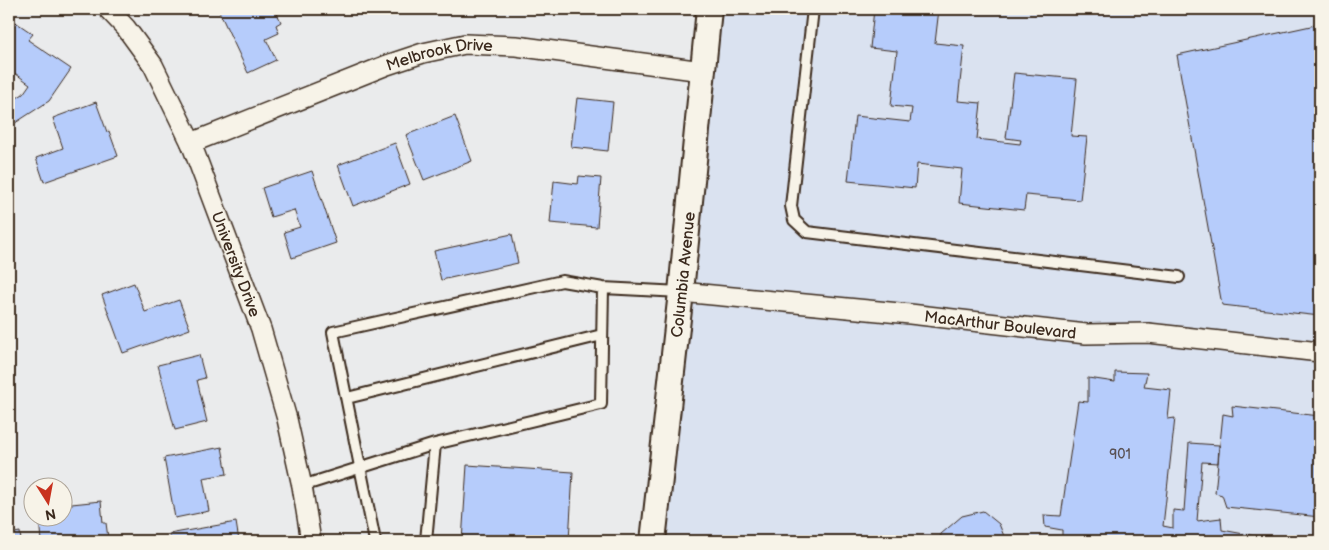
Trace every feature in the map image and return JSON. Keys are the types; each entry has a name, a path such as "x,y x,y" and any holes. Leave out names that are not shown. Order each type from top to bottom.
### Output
{"street":[{"name":"University Drive","path":"108,9 126,28 153,65 191,142 261,329 287,420 302,486 311,541"},
{"name":"Columbia Avenue","path":"653,541 709,9"},
{"name":"Melbrook Drive","path":"191,142 387,65 423,53 465,44 516,46 702,71"},
{"name":"MacArthur Boulevard","path":"680,292 900,313 1086,334 1148,333 1320,352"}],"lane":[{"path":"813,9 791,206 794,220 807,232 1179,277"},
{"path":"376,541 334,332 562,281 603,288 680,292"},
{"path":"302,486 435,444 601,404 603,288"},
{"path":"347,398 602,335"},
{"path":"426,541 435,444"}],"shaded area":[{"path":"714,9 1320,9 1320,541 657,541"}],"building":[{"path":"218,9 275,9 281,22 276,25 279,33 266,39 276,60 248,73"},
{"path":"874,9 939,9 935,43 964,46 958,101 981,103 977,139 1020,144 1021,140 1006,138 1014,73 1077,79 1071,136 1087,137 1080,200 1026,195 1024,210 959,203 962,169 917,164 915,188 848,181 855,116 910,122 912,108 891,106 897,51 870,48"},
{"path":"1040,9 1072,9 1071,12"},
{"path":"11,19 33,34 28,40 71,69 49,101 9,127 9,103 23,94 30,84 9,69 9,23"},
{"path":"1320,24 1320,316 1222,305 1177,55"},
{"path":"577,98 613,102 608,151 571,147"},
{"path":"96,102 118,156 44,182 36,158 63,148 53,118"},
{"path":"455,116 472,161 424,180 406,135"},
{"path":"395,143 410,184 353,206 338,165"},
{"path":"312,171 336,243 292,258 284,232 300,227 294,210 271,217 262,188"},
{"path":"579,176 601,178 597,227 550,223 554,181 578,184"},
{"path":"512,234 518,263 441,280 434,251"},
{"path":"134,283 145,312 179,300 190,329 123,353 102,295"},
{"path":"199,355 205,378 197,380 207,422 175,430 158,365"},
{"path":"1115,372 1147,373 1144,387 1171,390 1168,419 1175,418 1163,526 1173,528 1173,510 1184,511 1189,443 1219,445 1218,463 1202,462 1197,521 1221,518 1222,530 1266,538 1268,541 1062,541 1062,530 1045,527 1044,515 1061,516 1078,401 1088,402 1088,378 1115,382"},
{"path":"1232,406 1320,416 1320,517 1226,507 1222,495 1215,493 1223,414 1233,416"},
{"path":"222,447 227,474 203,478 209,511 175,518 164,458"},
{"path":"467,465 573,472 569,541 462,541"},
{"path":"101,501 103,523 106,523 108,538 77,541 41,541 40,528 72,528 72,504"},
{"path":"983,511 999,524 1006,541 940,541 941,534 962,516"},
{"path":"236,522 239,541 171,541 169,534"},
{"path":"20,532 21,541 9,541 9,534"}]}
